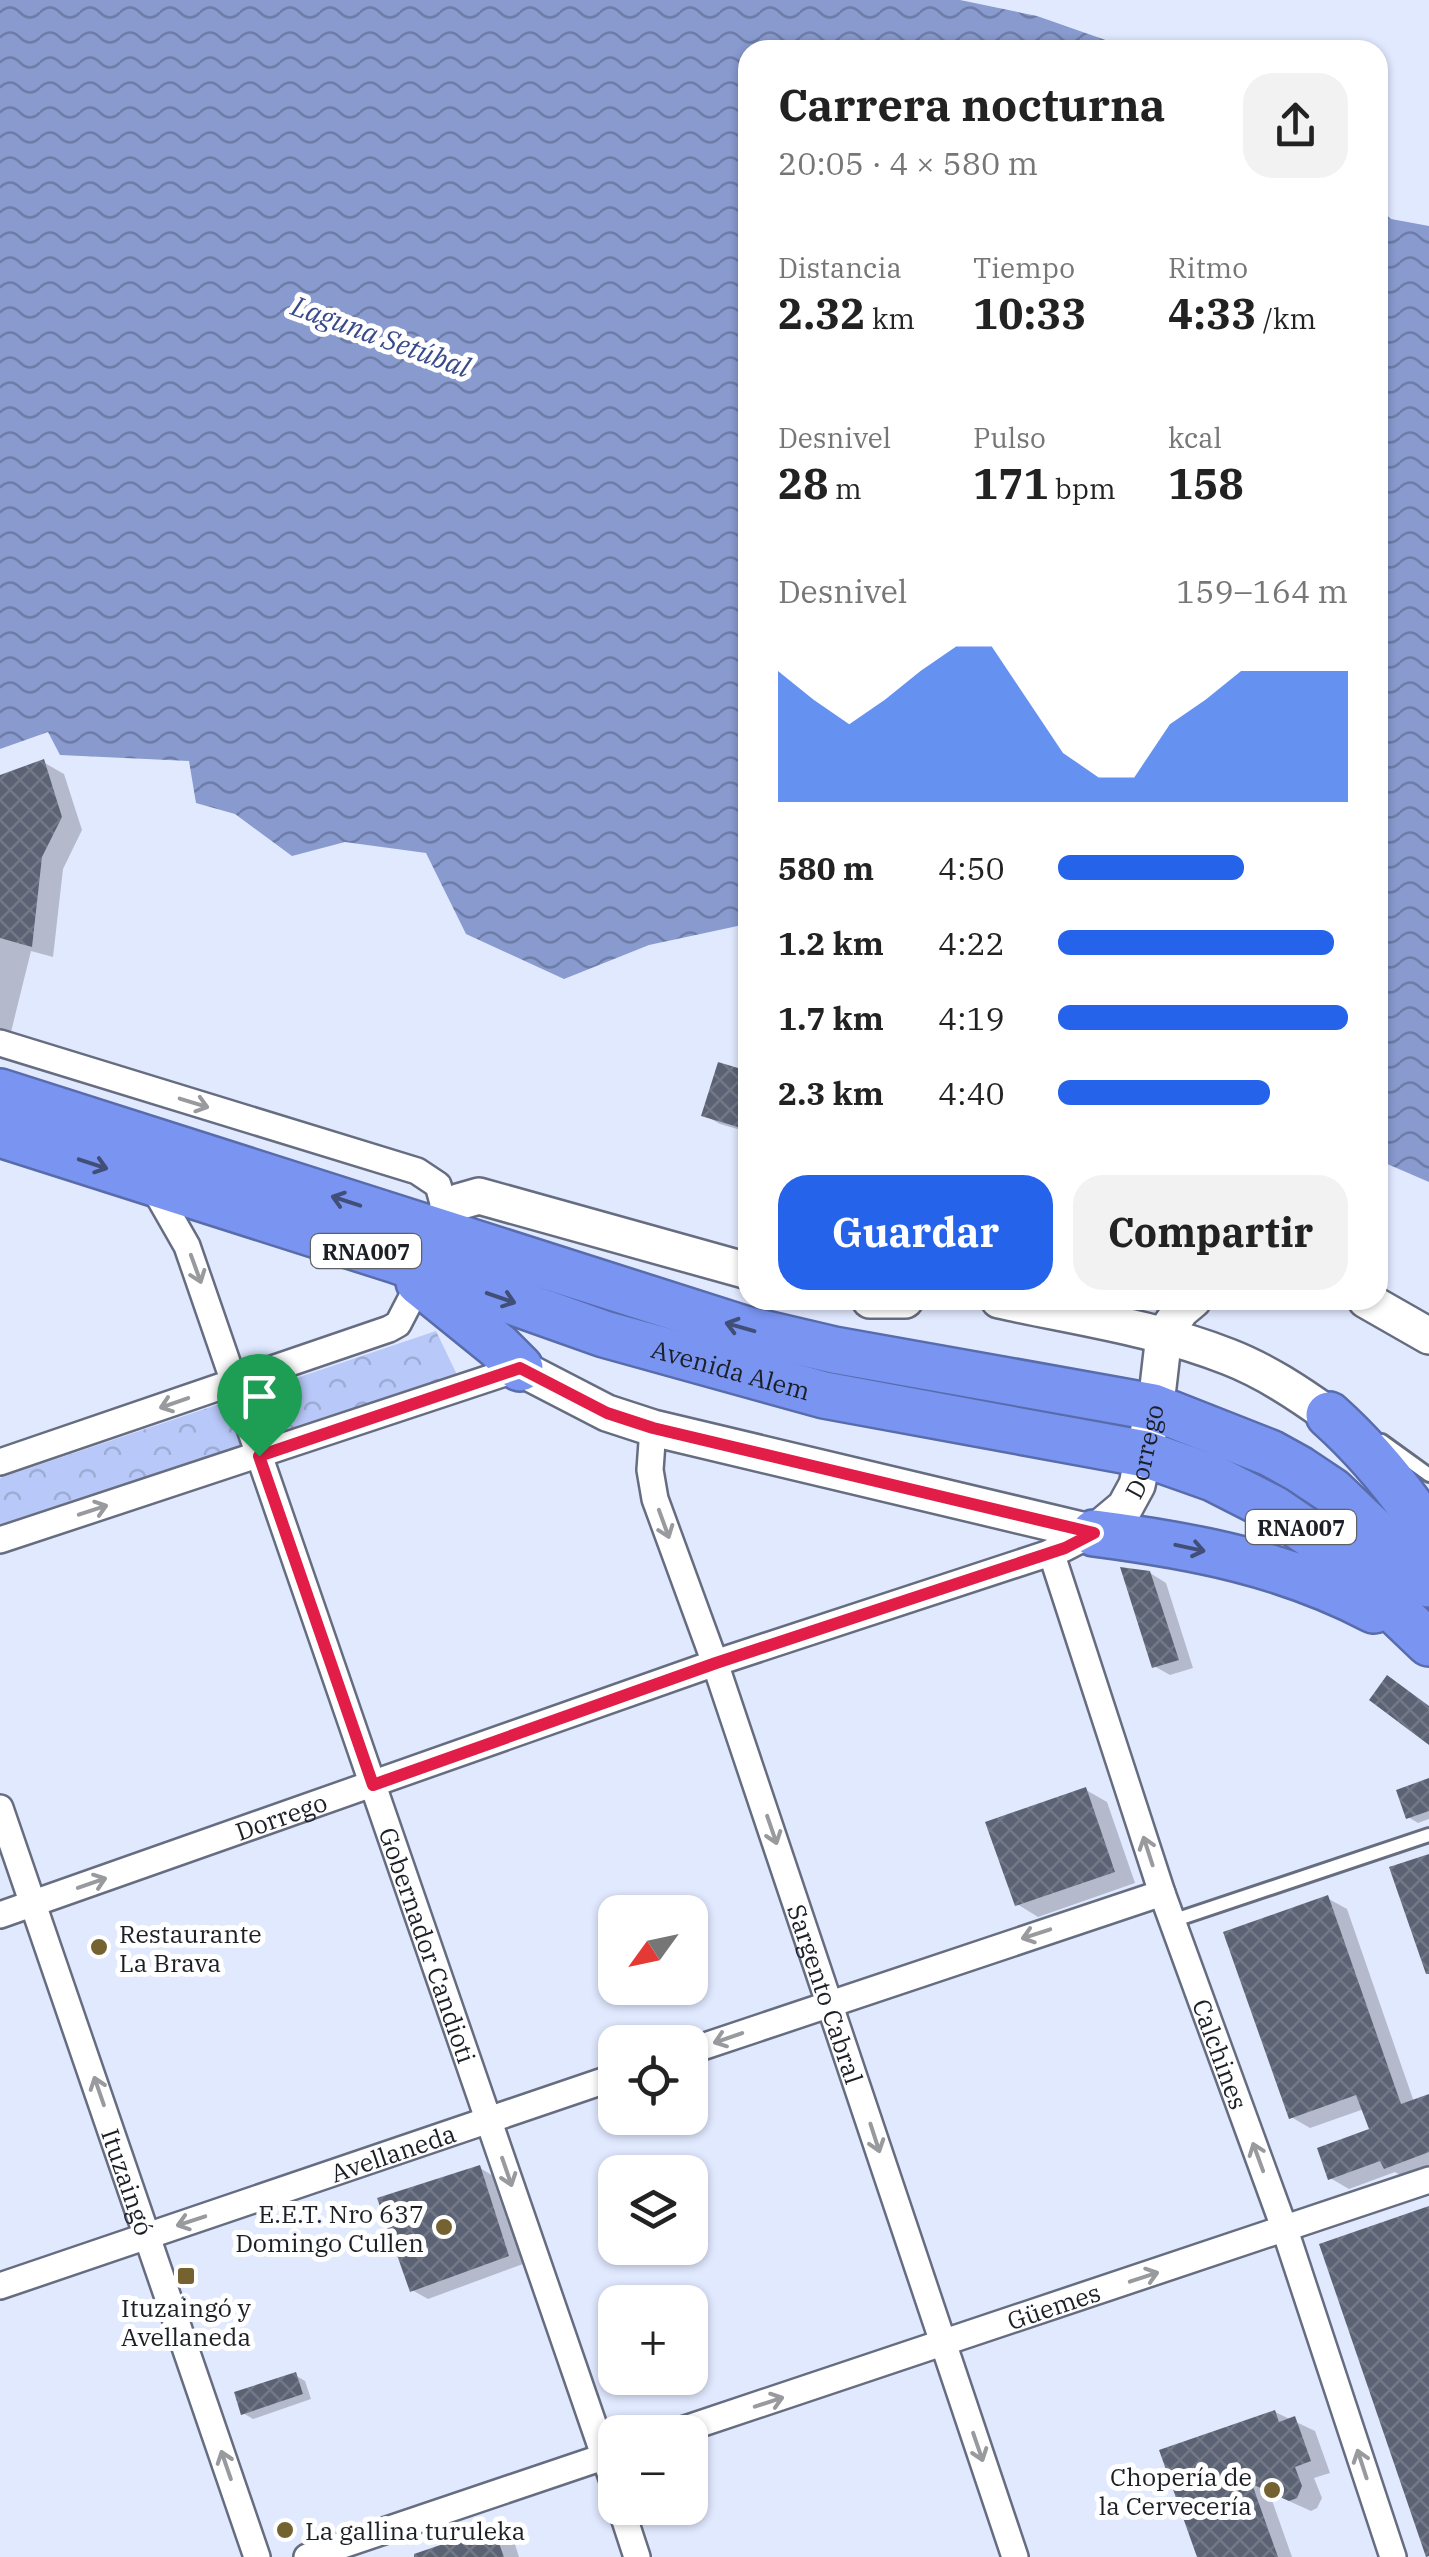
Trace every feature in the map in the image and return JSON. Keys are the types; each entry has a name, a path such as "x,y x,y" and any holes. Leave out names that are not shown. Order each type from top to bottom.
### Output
{"highway":[{"name":"Avenida Alem","path":"0,1092 426,1254 604,1334 824,1395 1145,1454 1213,1478 1272,1508 1339,1557 1429,1645"},
{"name":"Avenida Alem","path":"0,1134 151,1183 426,1254 834,1350 1154,1408 1270,1453 1299,1470 1332,1492 1429,1584"},
{"path":"426,1254 520,1368"},
{"path":"1329,1415 1367,1451 1429,1532"},
{"path":"1094,1533 1178,1545 1272,1566 1328,1586 1429,1645"}],"street":[{"path":"0,1044 416,1171 438,1186 426,1254"},
{"name":"Gobernador Candioti","path":"151,1183 188,1246 489,2122 598,2422"},
{"path":"0,1462 398,1324 426,1254 458,1202 479,1196 738,1268"},
{"path":"1046,1310 1164,1335 1230,1357 1276,1380 1329,1415"},
{"path":"1164,1335 1185,1310"},
{"path":"1384,1310 1429,1336"},
{"name":"Dorrego","path":"0,1915 716,1663 1051,1552 1094,1533 1114,1518 1133,1495 1154,1408 1164,1335"},
{"path":"0,1540 520,1368 607,1413 653,1428 1094,1533"},
{"name":"Sargento Cabral","path":"653,1428 650,1470 655,1499 716,1663 1015,2557"},
{"name":"Calchines","path":"1051,1552 1162,1893 1284,2230 1392,2557"},
{"name":"Ituzaingó","path":"0,1808 257,2557"},
{"path":"708,2045 1162,1893"},
{"name":"Avellaneda","path":"0,2286 598,2084"},
{"name":"Güemes","path":"708,2421 1429,2180"},
{"path":"307,2557 598,2459"},
{"path":"628,2525 638,2557"}],"lane":[{"path":"1329,1415 1368,1432 1429,1475"},
{"path":"1172,1921 1429,1835"}],"green space":[{"path":"436,1331 460,1381 0,1532 0,1478"}],"water":[{"name":"Laguna Setúbal","path":"0,0 960,0 1037,16 1105,40 738,40 738,926 649,945 564,979 466,934 426,853 345,842 292,856 235,814 196,803 189,761 60,755 48,732 0,749"},
{"path":"1388,216 1429,226 1429,1182 1388,1164"}],"building":[{"path":"44,759 62,817 42,857 32,947 0,938 0,775"},
{"path":"718,1062 738,1068 738,1127 701,1116"},
{"path":"1120,1567 1150,1571 1179,1660 1152,1668"},
{"path":"1387,1675 1429,1706 1429,1745 1369,1700"},
{"path":"1429,1778 1429,1811 1406,1819 1396,1790"},
{"path":"1086,1787 1115,1872 1015,1906 985,1822"},
{"path":"1429,1854 1429,1974 1426,1974 1389,1867"},
{"path":"1328,1895 1401,2104 1429,2094 1429,2152 1384,2169 1380,2161 1328,2180 1317,2148 1369,2129 1356,2095 1289,2119 1223,1932"},
{"name":"E.E.T. Nro 637 Domingo Cullen","path":"480,2165 509,2256 410,2292 377,2198"},
{"path":"1429,2206 1429,2556 1426,2557 1319,2244"},
{"path":"296,2372 303,2394 241,2415 234,2392"},
{"path":"1275,2410 1279,2422 1295,2416 1311,2461 1295,2467 1302,2486 1297,2498 1289,2501 1252,2484 1278,2557 1197,2557 1159,2450"},
{"path":"493,2527 504,2557 414,2557 414,2554"}],"place":[{"name":"Restaurante La Brava","path":"99,1947"},
{"name":"E.E.T. Nro 637 Domingo Cullen","path":"444,2227"},
{"name":"Ituzaingó y Avellaneda","path":"186,2276"},
{"name":"Chopería de la Cervecería","path":"1272,2490"},
{"name":"La gallina turuleka","path":"285,2530"}],"route":[{"path":"520,1368 607,1413 653,1428 1094,1533 1065,1548 716,1663 373,1785 259,1456 520,1368"}]}
